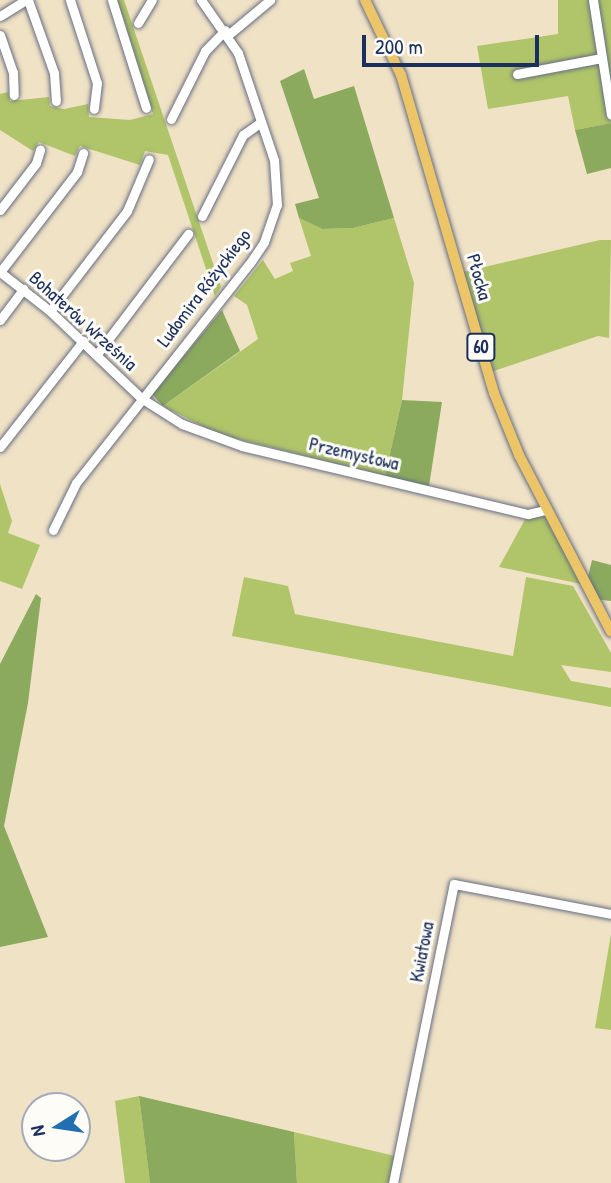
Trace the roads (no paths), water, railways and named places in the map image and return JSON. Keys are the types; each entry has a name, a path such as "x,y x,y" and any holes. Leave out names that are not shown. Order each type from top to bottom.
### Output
{"main road":[{"name":"Płocka","path":"365,0 401,75 494,393 546,510 611,632"}],"street":[{"path":"0,16 27,0 54,74 56,101"},
{"path":"70,0 97,83 94,109"},
{"path":"112,0 146,108"},
{"path":"138,23 152,0"},
{"name":"Ludomira Różyckiego","path":"53,530 76,483 250,263 268,234 279,191 261,122 227,32 201,0"},
{"path":"171,119 205,51 270,0"},
{"path":"593,0 611,115"},
{"path":"0,35 13,72 14,95"},
{"path":"517,74 602,58"},
{"path":"202,216 243,135 261,122"},
{"path":"0,210 36,163 40,150"},
{"path":"0,272 77,172 83,153"},
{"path":"50,311 127,211 149,159"},
{"path":"97,354 188,234"},
{"name":"Bohaterów Września","path":"0,272 50,311 158,411"},
{"path":"0,320 23,289"},
{"path":"0,447 82,341"},
{"name":"Przemysłowa","path":"158,411 242,446 528,514 546,510"},
{"name":"Kwiatowa","path":"393,1183 454,884 611,914"}]}
